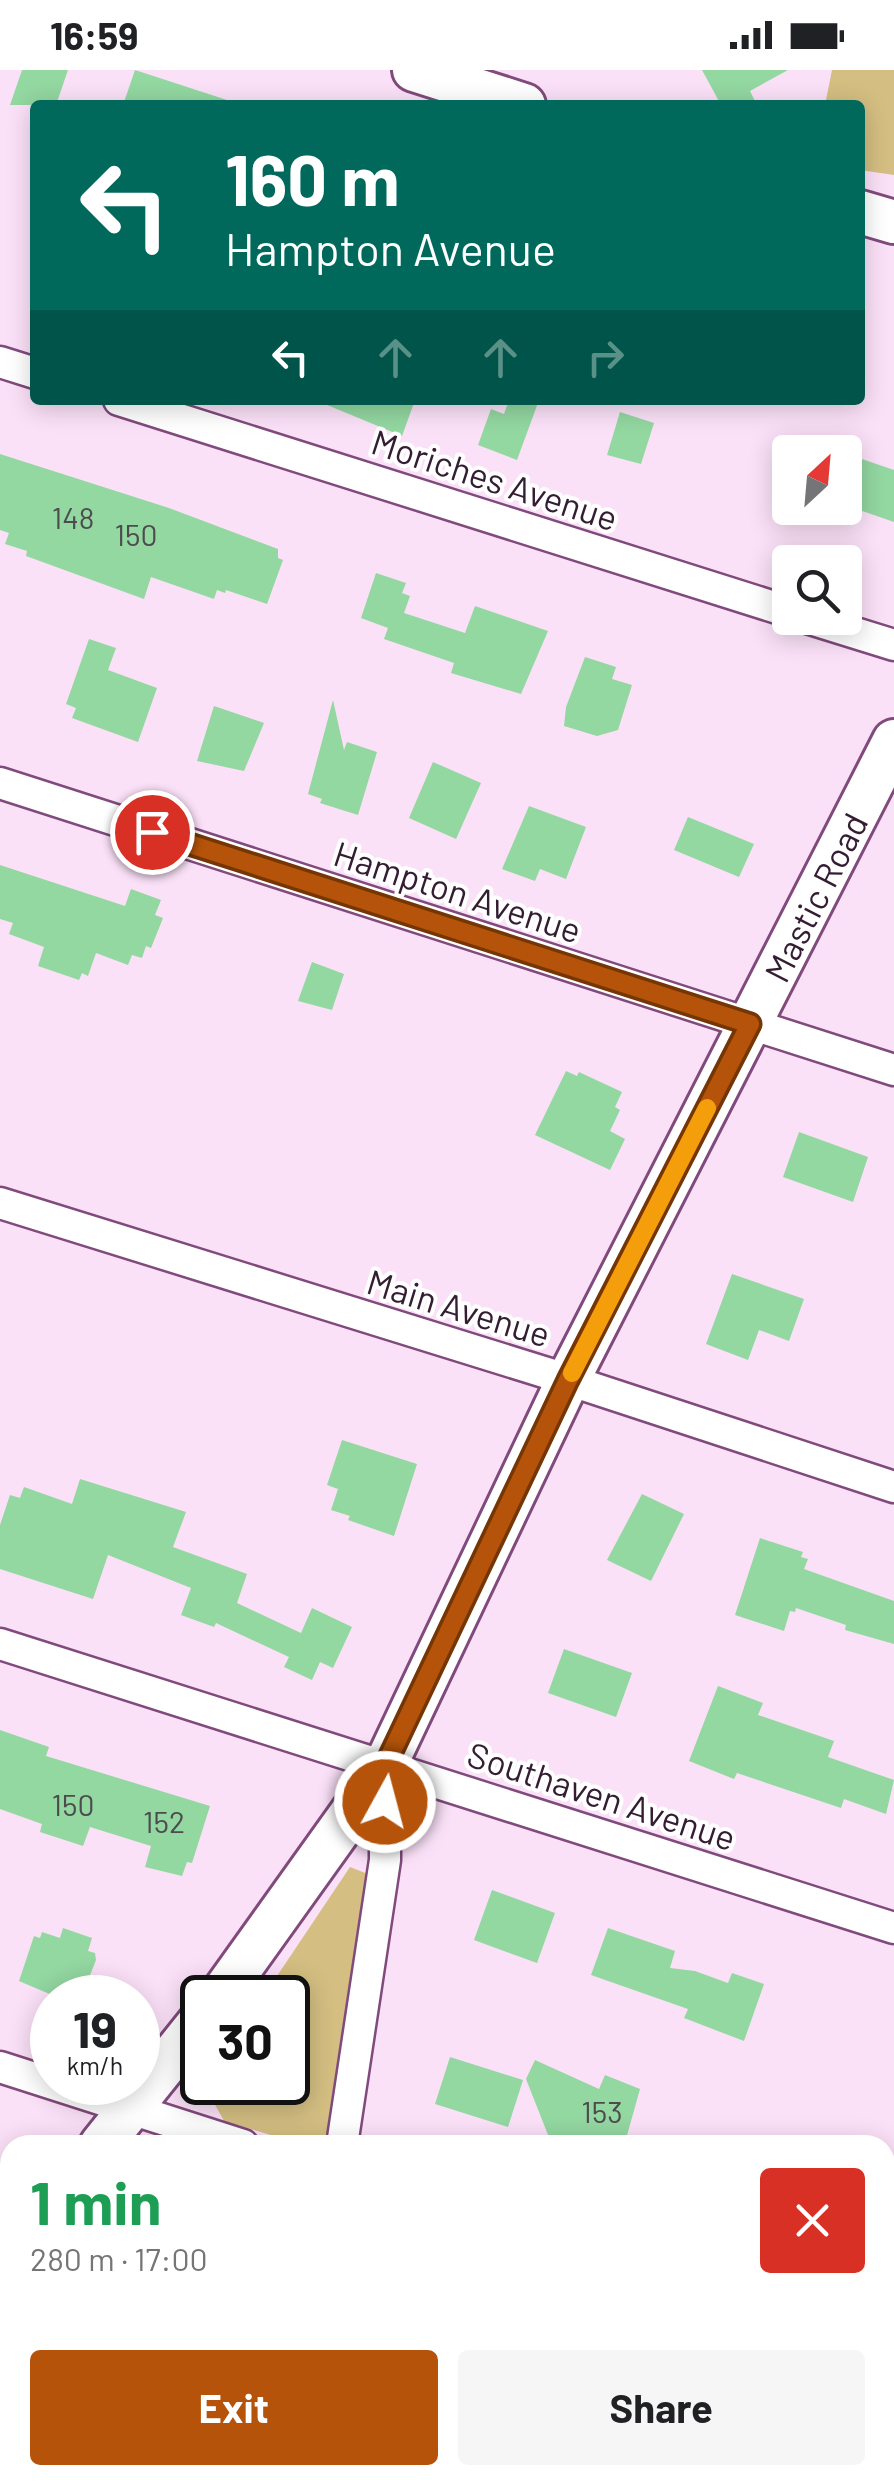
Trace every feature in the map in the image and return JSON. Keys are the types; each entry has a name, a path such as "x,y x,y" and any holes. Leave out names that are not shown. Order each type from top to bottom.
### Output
{"main road":[{"path":"414,70 508,100"},
{"path":"865,213 894,222"},
{"name":"Mastic Road","path":"235,1975 385,1766 568,1380 894,741"},
{"path":"109,2135 180,2046"}],"street":[{"path":"0,362 30,372"},
{"name":"Moriches Avenue","path":"135,405 772,606"},
{"path":"862,635 894,645"},
{"name":"Hampton Avenue","path":"0,783 894,1070"},
{"name":"Main Avenue","path":"0,1204 568,1380 894,1487"},
{"name":"Southaven Avenue","path":"0,1644 894,1928"},
{"path":"344,2135 385,1860 385,1766"},
{"path":"0,2067 214,2135"}],"shaded area":[{"path":"832,70 894,70 894,175 865,171 865,100 826,100"},
{"path":"350,1867 373,1876 332,2127 325,2135 271,2135 224,2121 215,2105 310,2105 310,1975 278,1975"}],"building":[{"path":"22,70 68,70 58,100 10,105"},
{"path":"135,70 227,100 125,100"},
{"path":"702,70 788,70 750,91 754,100 718,100"},
{"path":"327,405 413,405 402,436"},
{"path":"507,405 537,405 517,460 478,445 491,409 504,414"},
{"path":"620,412 654,423 641,464 607,455"},
{"path":"0,454 169,508 278,549 278,558 283,560 267,604 226,590 217,590 214,599 151,577 144,599 26,556 27,551 5,544 9,533 0,530"},
{"path":"862,459 894,470 894,522 862,511"},
{"path":"376,573 406,583 402,593 410,596 404,613 465,633 475,606 548,631 521,694 451,673 454,663 384,639 388,628 361,618"},
{"path":"89,639 116,648 108,670 157,688 138,742 72,718 76,708 66,704"},
{"path":"585,657 616,667 612,679 632,685 618,730 597,736 564,726 566,707"},
{"path":"333,700 344,750 347,742 377,752 358,815 320,803 322,799 308,794"},
{"path":"214,706 264,723 244,771 197,761"},
{"path":"433,762 481,783 456,839 409,818"},
{"path":"529,806 586,827 566,879 540,869 535,881 502,869"},
{"path":"688,817 754,844 739,877 674,850"},
{"path":"0,865 125,906 131,889 161,900 155,915 163,918 151,948 146,946 142,958 132,955 128,965 96,953 88,976 82,973 79,980 38,966 44,947 9,934 13,923 0,919"},
{"path":"312,962 344,974 332,1010 298,1001"},
{"path":"566,1071 577,1076 579,1072 622,1092 615,1107 620,1110 610,1131 625,1139 610,1170 535,1135"},
{"path":"799,1132 868,1157 853,1202 783,1177"},
{"path":"732,1274 804,1299 789,1341 759,1330 748,1360 706,1344"},
{"path":"342,1440 417,1464 394,1536 331,1510 338,1489 327,1485"},
{"path":"80,1479 186,1512 173,1547 247,1574 237,1603 301,1633 312,1608 352,1627 333,1668 320,1662 312,1680 284,1667 289,1657 216,1623 214,1627 181,1615 191,1588 108,1555 93,1599 0,1569 0,1525 10,1495 20,1498 24,1487 72,1504"},
{"path":"642,1494 684,1514 651,1581 607,1560"},
{"path":"760,1538 803,1552 801,1557 808,1559 804,1569 894,1601 894,1644 845,1630 846,1625 796,1608 795,1612 790,1611 784,1631 735,1615"},
{"path":"564,1649 632,1673 616,1717 548,1693"},
{"path":"718,1686 763,1703 758,1715 834,1741 828,1757 894,1780 886,1814 844,1799 841,1808 737,1773 734,1779 689,1761"},
{"path":"0,1730 49,1747 46,1756 210,1806 192,1863 187,1862 182,1876 145,1867 151,1846 90,1827 83,1846 40,1832 42,1824 0,1809"},
{"path":"492,1890 555,1913 537,1963 474,1940"},
{"path":"63,1928 92,1938 88,1951 95,1953 96,1960 90,1975 30,1975 30,1986 19,1981 34,1936 40,1938 42,1932 60,1938"},
{"path":"608,1928 675,1951 670,1968 695,1971 728,1983 732,1973 764,1984 744,2041 684,2018 688,2009 591,1975"},
{"path":"450,2057 523,2080 508,2127 435,2104"},
{"path":"535,2060 599,2089 605,2075 640,2089 627,2135 548,2135 526,2079"}],"slow traffic":[{"path":"572,1373 707,1108"}],"route":[{"path":"152,832 750,1024 568,1380 385,1766 385,1802"}]}
